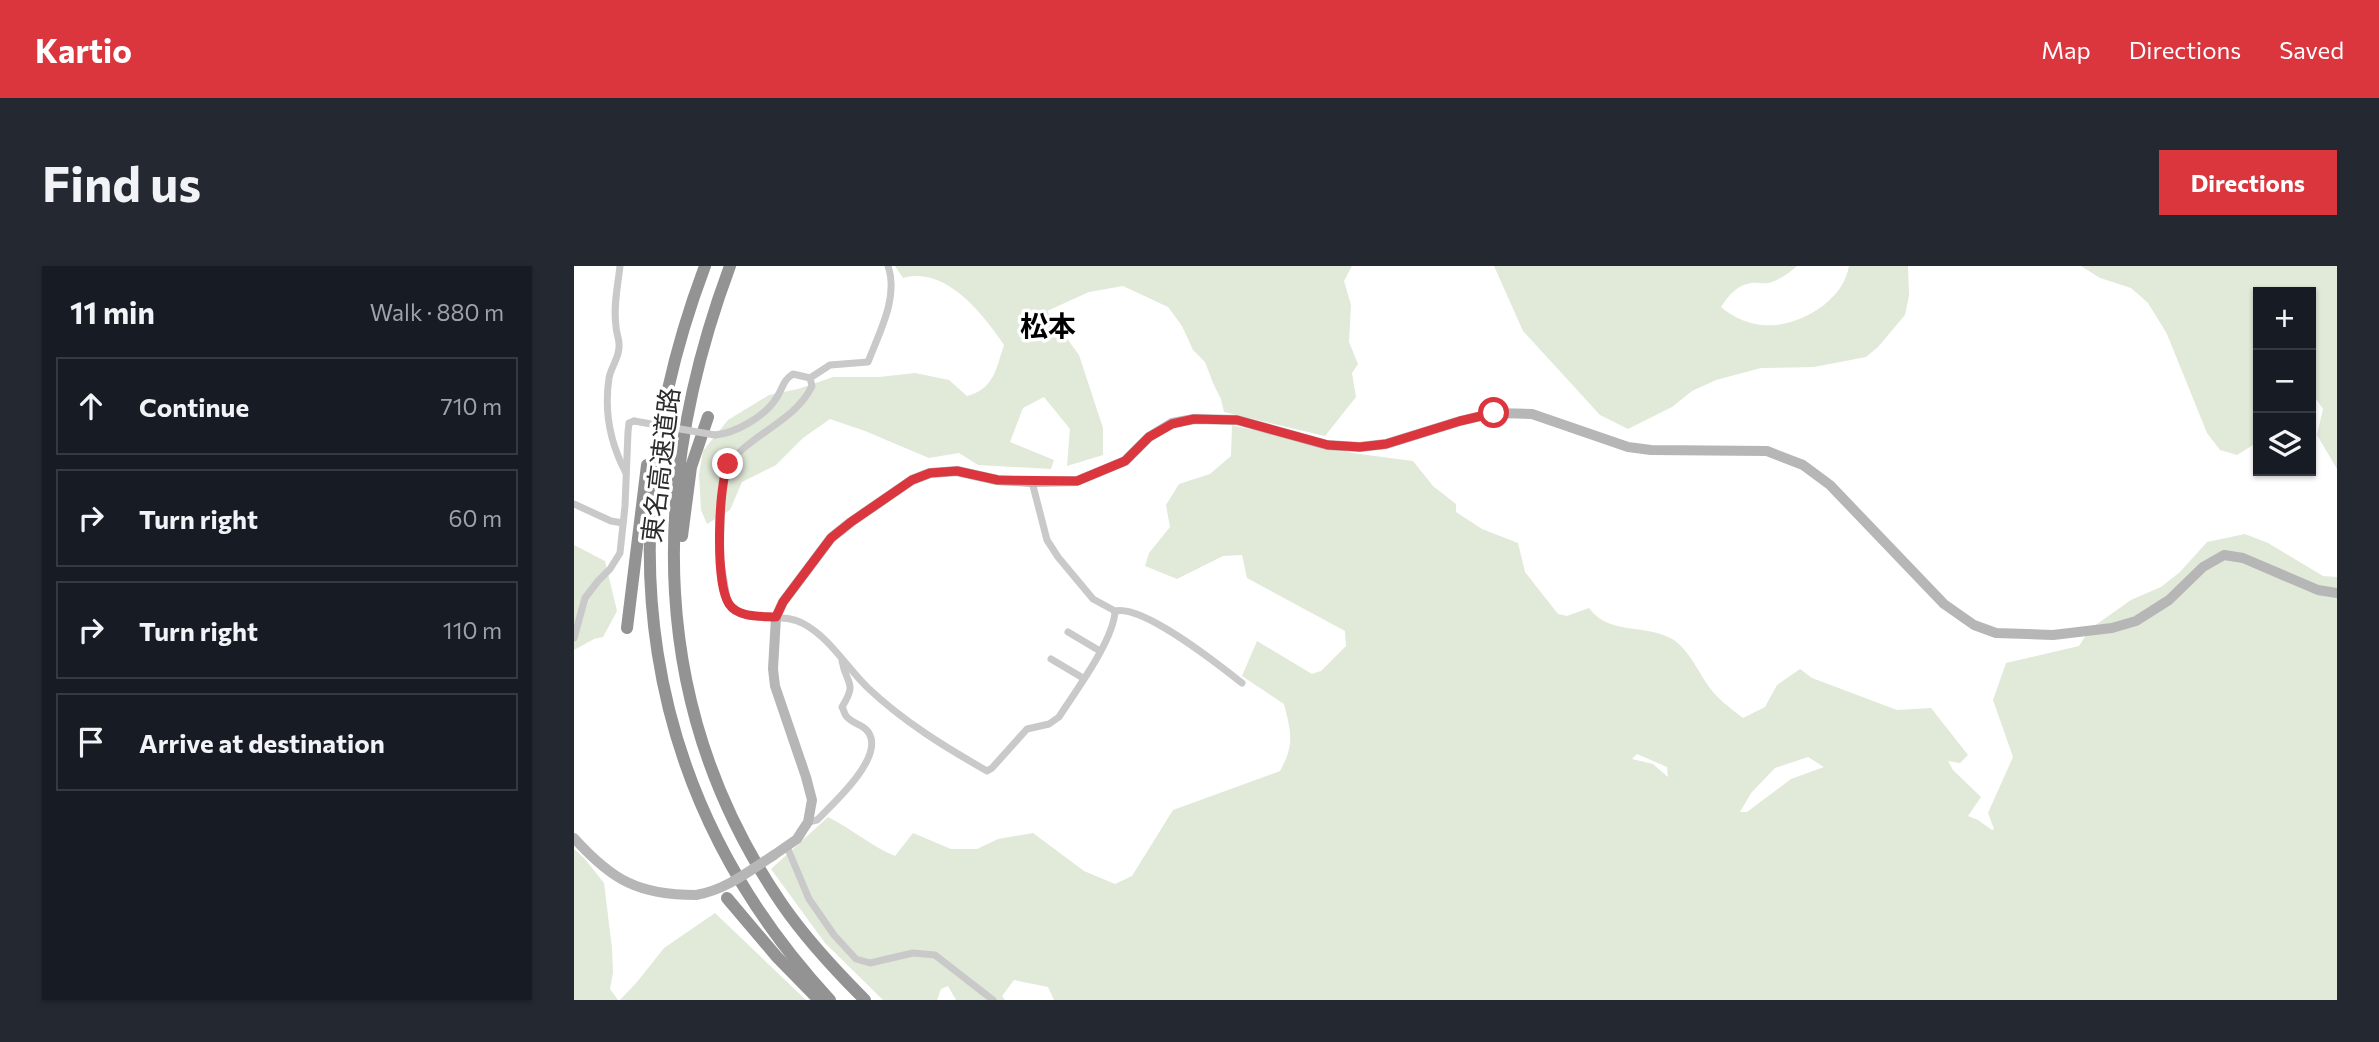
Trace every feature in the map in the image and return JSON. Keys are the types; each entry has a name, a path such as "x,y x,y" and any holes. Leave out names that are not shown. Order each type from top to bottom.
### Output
{"highway":[{"name":"東名高速道路","path":"730,266 704,345 687,416 675,497 674,589 680,649 695,716 712,768 736,825 783,905 823,955 865,1000"},
{"name":"東名高速道路","path":"704,269 672,376 654,471 649,576 653,628 661,678 681,755 714,836 763,918 830,1000"},
{"path":"627,628 635,550 657,412 673,348 704,269"},
{"path":"708,417 691,467 685,498 680,579 688,656 712,768"},
{"path":"727,898 820,1000"}],"street":[{"path":"620,266 615,315 619,353 609,379 608,406 609,430 626,473"},
{"path":"574,638 585,598 597,580 618,558 623,523 629,423 635,421 715,435 725,434 761,414 776,399 786,378 793,374 810,378 830,365 868,362 887,311 892,278 888,266"},
{"path":"810,378 812,386 802,402 740,450 728,464 721,487 720,557 729,604 734,609 749,615 787,618 804,624 828,643 901,718 987,771 1027,729 1049,724 1059,717 1100,651 1115,611"},
{"path":"574,838 612,874 631,886 650,892 696,895 727,886 787,847 797,839 808,821 812,800 775,686 773,669 776,617 783,602 831,538 912,480 930,473 957,471 998,480 1077,481 1125,461 1149,437 1172,424 1194,419 1237,420 1328,445 1360,447 1386,444 1494,413 1532,414 1628,447 1651,450 1767,451 1803,465 1830,485 1944,604 1974,625 1996,633 2053,635 2112,628 2136,621 2169,600 2203,567 2224,555 2243,558 2318,590 2337,593"},
{"path":"1032,482 1047,540 1093,599 1115,611 1134,613 1168,630 1207,655 1242,683"},
{"path":"574,504 611,521 623,523"},
{"path":"1068,632 1100,651"},
{"path":"1051,659 1083,678"},
{"path":"808,821 817,820 859,776 870,751 871,738 862,725 847,718 842,707 851,693 851,685 842,660"},
{"path":"787,847 809,899 834,935 856,959 870,963 913,953 935,955 993,1000"}],"green space":[{"path":"895,266 1352,266 1344,281 1351,305 1349,342 1358,364 1352,373 1356,397 1325,436 1224,412 1205,362 1193,350 1182,326 1168,307 1123,286 1089,292 1047,311 1079,355 1103,428 1103,455 1067,466 1070,429 1044,397 1023,408 1010,442 1054,460 1051,469 978,465 959,453 929,458 830,419 803,438 776,465 742,482 730,510 707,524 701,510 699,475 703,451 728,420 769,395 833,377 879,377 915,373 949,380 967,396 983,388 993,377 1004,345 974,307 962,295 934,279 919,276 903,278"},
{"path":"1494,266 1797,266 1772,282 1741,286 1721,307 1732,315 1755,324 1784,324 1813,312 1837,292 1845,280 1849,266 1908,266 1909,296 1905,315 1866,357 1814,367 1761,368 1716,380 1692,391 1672,407 1628,429 1600,415 1523,331"},
{"path":"2081,266 2337,266 2337,469 2317,435 2323,409 2316,399 2316,287 2253,287 2253,445 2237,455 2220,450 2207,433 2167,334 2148,303 2131,288 2100,278"},
{"path":"1232,425 1352,453 1413,461 1433,486 1456,504 1456,512 1482,529 1518,543 1525,572 1558,614 1567,616 1589,608 1597,617 1607,622 1674,640 1715,694 1743,718 1765,707 1777,685 1800,669 1812,678 1897,710 1931,708 1968,755 1960,763 1948,761 1953,770 1981,797 1968,816 1992,830 1994,829 1988,813 2013,757 1993,700 2006,663 2079,646 2090,629 2131,600 2161,587 2180,572 2207,542 2245,534 2268,543 2323,576 2337,577 2337,1000 1054,1000 1048,987 1014,980 1002,996 1005,1000 956,1000 948,986 941,989 937,1000 883,1000 825,943 771,869 828,817 895,856 913,833 951,849 977,849 998,839 1033,833 1084,871 1115,884 1132,876 1173,810 1280,771 1290,745 1284,704 1242,676 1257,641 1312,674 1321,671 1346,646 1345,631 1247,578 1242,555 1223,556 1177,579 1145,566 1149,553 1170,527 1166,505 1179,484 1210,474 1231,456","holes":["1637,754 1667,767 1668,777 1653,764 1632,759","1808,757 1824,767 1791,779 1747,812 1740,812 1751,793 1775,768"]},
{"path":"574,545 605,561 617,611 603,637 574,650"},
{"path":"574,849 604,883 612,948 613,973 610,989 618,1000 574,1000"},
{"path":"715,913 806,1000 620,1000 664,948"}],"district":[{"name":"松本","path":"1048,326"}],"route":[{"path":"728,464 721,487 720,557 725,592 734,609 749,615 776,617 783,602 831,538 912,480 930,473 957,471 998,480 1077,481 1125,461 1149,437 1172,424 1194,419 1237,420 1328,445 1360,447 1386,444 1494,413"}]}
